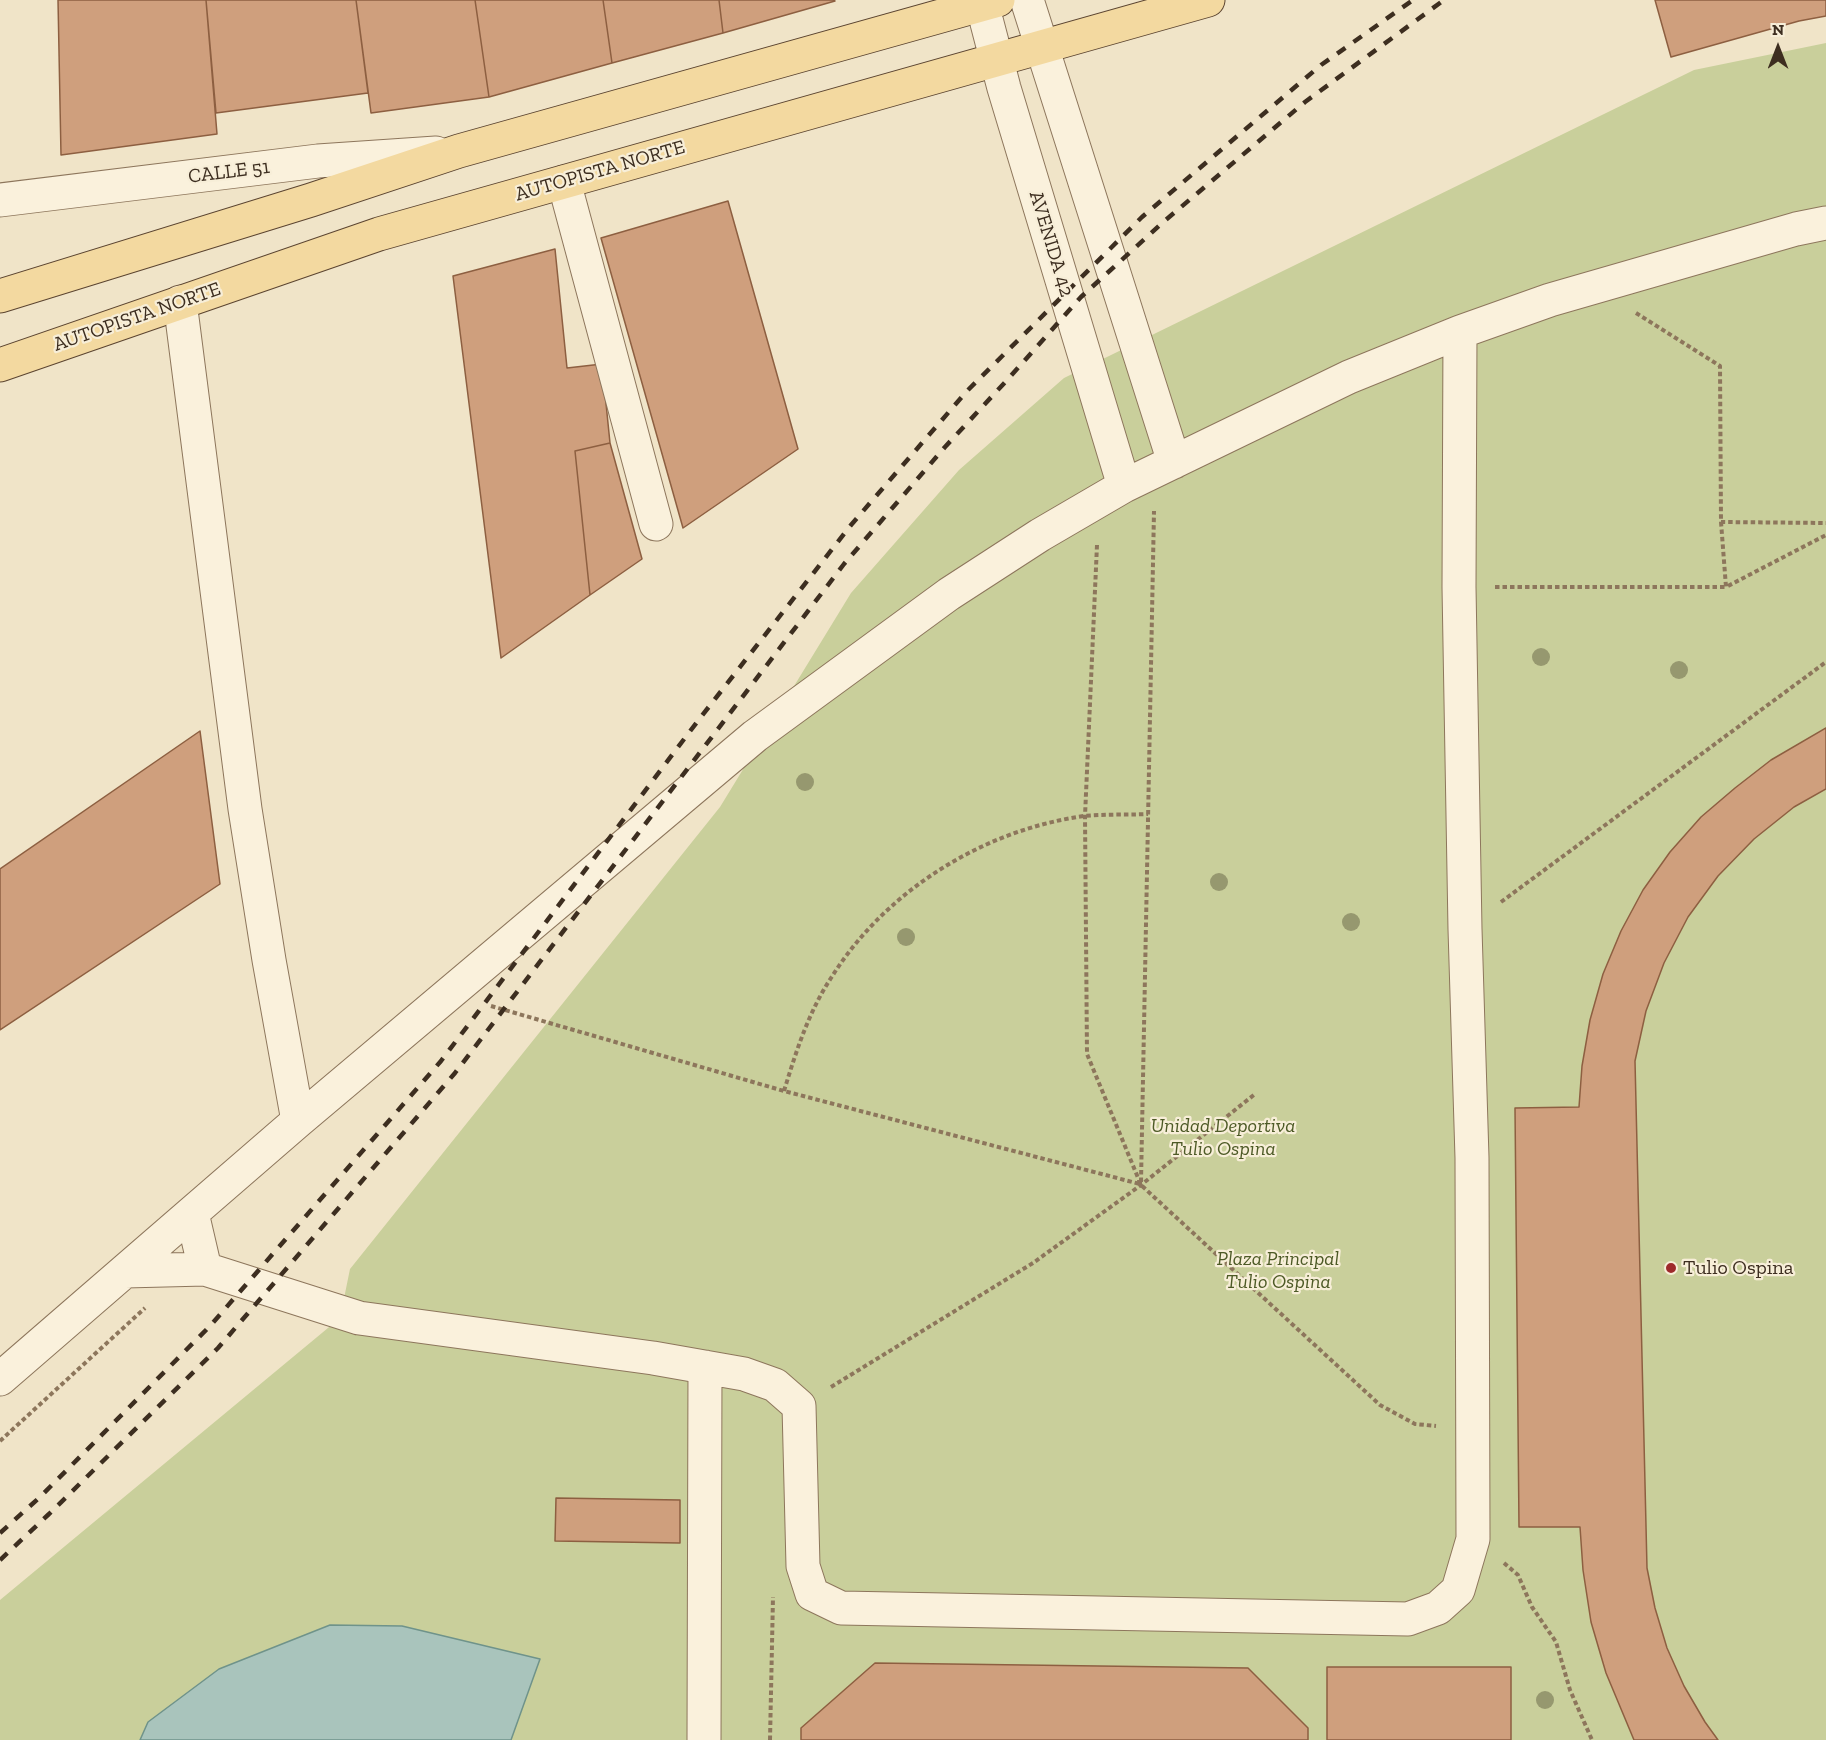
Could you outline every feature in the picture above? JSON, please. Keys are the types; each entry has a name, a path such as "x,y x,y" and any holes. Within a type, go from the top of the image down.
{"main road":[{"name":"AUTOPISTA NORTE","path":"0,365 379,234 1208,0"},
{"path":"0,296 311,200 459,151 987,2"}],"street":[{"path":"1027,0 1174,462"},
{"name":"AVENIDA 42","path":"987,2 996,59 1124,486"},
{"name":"CALLE 51","path":"0,200 318,161 459,151"},
{"path":"564,182 656,524"},
{"path":"0,1379 298,1121 755,736 949,594 1040,535 1124,486 1349,376 1460,332 1583,290 1826,223"},
{"path":"180,302 245,809 298,1121"},
{"path":"125,1271 205,1269 359,1318 653,1358 744,1374 775,1385 799,1406 803,1566 812,1594 841,1608 1408,1619 1438,1608 1458,1590 1473,1539 1472,1158 1459,587 1460,332"},
{"path":"192,1213 205,1269"},
{"path":"704,1740 705,1367"}],"path":[{"path":"1628,307 1720,366 1721,522 1726,587"},
{"path":"1141,1185 1154,508"},
{"path":"1721,522 1826,523"},
{"path":"1098,533 1085,816 1087,1053 1141,1185 1380,1405 1415,1424 1472,1428"},
{"path":"1459,587 1726,587 1826,535"},
{"path":"1465,929 1826,662"},
{"path":"783,1091 802,1032 831,977 869,928 915,886 967,853 1025,830 1085,816 1148,814"},
{"path":"489,1006 783,1091 1141,1185"},
{"path":"799,1406 1033,1263 1141,1185 1255,1094"},
{"path":"0,1441 155,1299 125,1271"},
{"path":"1473,1539 1518,1575 1533,1607 1556,1642 1570,1690 1592,1740"},
{"path":"770,1740 773,1595"}],"green space":[{"name":"Unidad Deportiva Tulio Ospina","path":"1826,43 1826,1740 0,1740 0,1600 340,1318 350,1269 720,807 851,593 959,470 1064,378 1694,70"}],"water":[{"path":"330,1625 402,1626 540,1659 511,1740 140,1740 148,1722 219,1669"}],"building":[{"path":"58,0 206,0 217,134 61,155"},
{"path":"206,0 356,0 368,93 216,113"},
{"path":"356,0 475,0 489,97 371,113"},
{"path":"475,0 603,0 612,63 489,97"},
{"path":"603,0 719,0 723,33 612,63"},
{"path":"719,0 834,0 835,1 723,33"},
{"path":"1655,0 1826,0 1826,16 1799,21 1671,57"},
{"path":"728,201 798,449 683,528 601,238"},
{"path":"555,249 567,368 602,364 610,443 575,451 590,595 501,658 453,276"},
{"path":"610,443 642,559 590,595 575,451"},
{"path":"1826,728 1826,789 1794,807 1754,839 1718,876 1688,917 1664,963 1646,1011 1635,1061 1647,1568 1655,1608 1667,1648 1684,1686 1718,1740 1634,1740 1606,1673 1591,1622 1583,1570 1580,1527 1519,1527 1515,1108 1579,1107 1582,1066 1590,1020 1603,974 1621,931 1643,890 1670,852 1701,817 1771,760"},
{"path":"200,731 220,884 0,1030 0,869"},
{"path":"556,1498 680,1500 680,1543 555,1541"},
{"path":"875,1663 1248,1668 1308,1728 1308,1740 801,1740 801,1728"},
{"path":"1327,1667 1511,1667 1511,1740 1327,1740"}],"railway":[{"path":"0,1533 40,1497 210,1326 441,1061 697,722 851,525 967,391 1142,217 1321,65 1413,0"},
{"path":"0,1560 218,1348 455,1073 844,564 945,447 1081,297 1161,224 1305,102 1444,0"}],"place":[{"name":"Tulio Ospina","path":"1671,1268"}],"park label":[{"name":"Plaza Principal Tulio Ospina","path":"1278,1270"}]}
